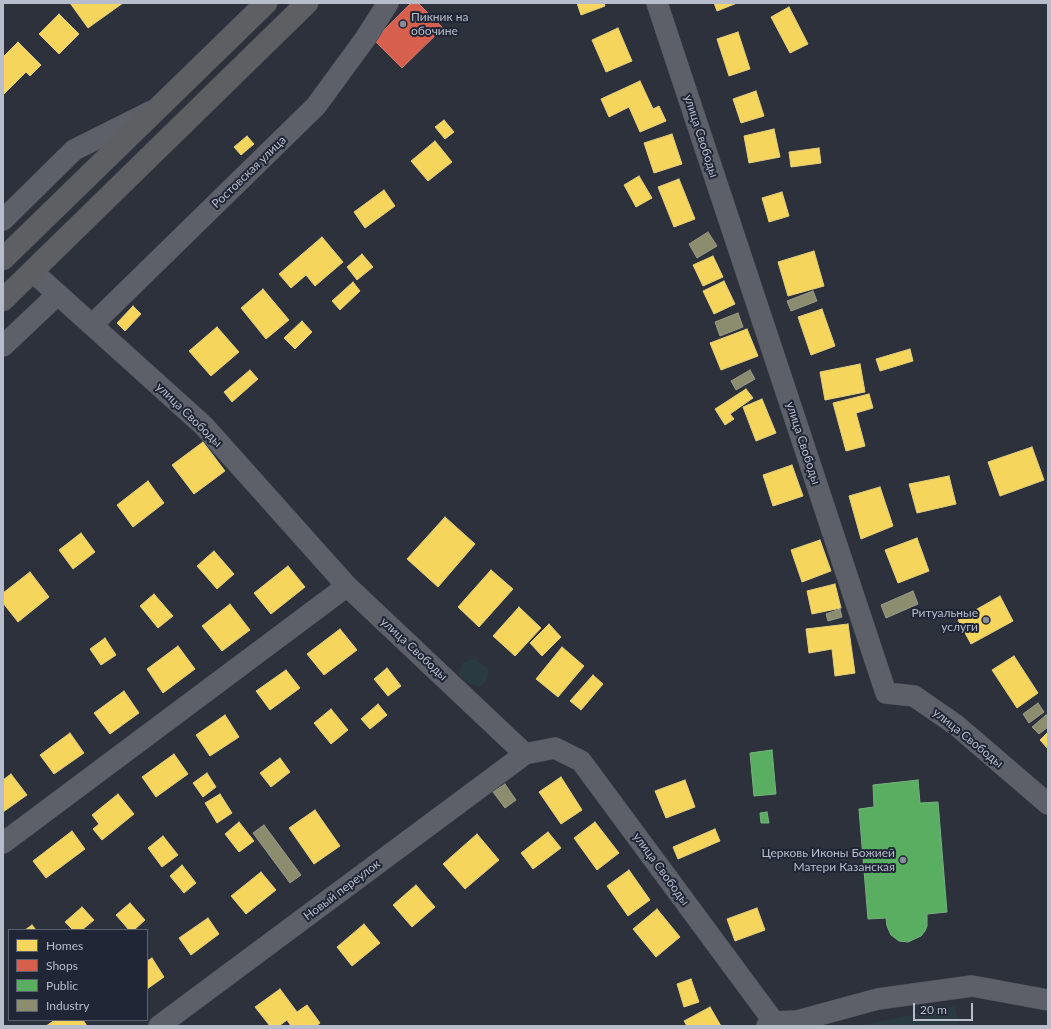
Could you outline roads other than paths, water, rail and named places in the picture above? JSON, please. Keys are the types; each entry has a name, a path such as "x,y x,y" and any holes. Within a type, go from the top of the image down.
{"highway":[{"path":"3,259 266,3"},
{"path":"3,300 307,3"}],"street":[{"name":"Ростовская улица","path":"92,325 316,106 365,39 388,3"},
{"name":"улица Свободы","path":"657,3 886,693 914,696 926,704 956,725 1048,804"},
{"path":"3,220 74,150 157,108"},
{"name":"улица Свободы","path":"32,271 204,426 347,586 525,754 555,748 581,760 770,1024 798,1024 878,999 972,986 1048,1000"},
{"path":"3,346 58,294"},
{"path":"3,844 347,586"},
{"name":"Новый переулок","path":"159,1026 525,754"}],"place":[{"name":"Пикник на обочине","path":"403,24"},
{"name":"Ритуальные услуги","path":"986,620"},
{"name":"Церковь Иконы Божией Матери Казанская","path":"903,860"}]}
